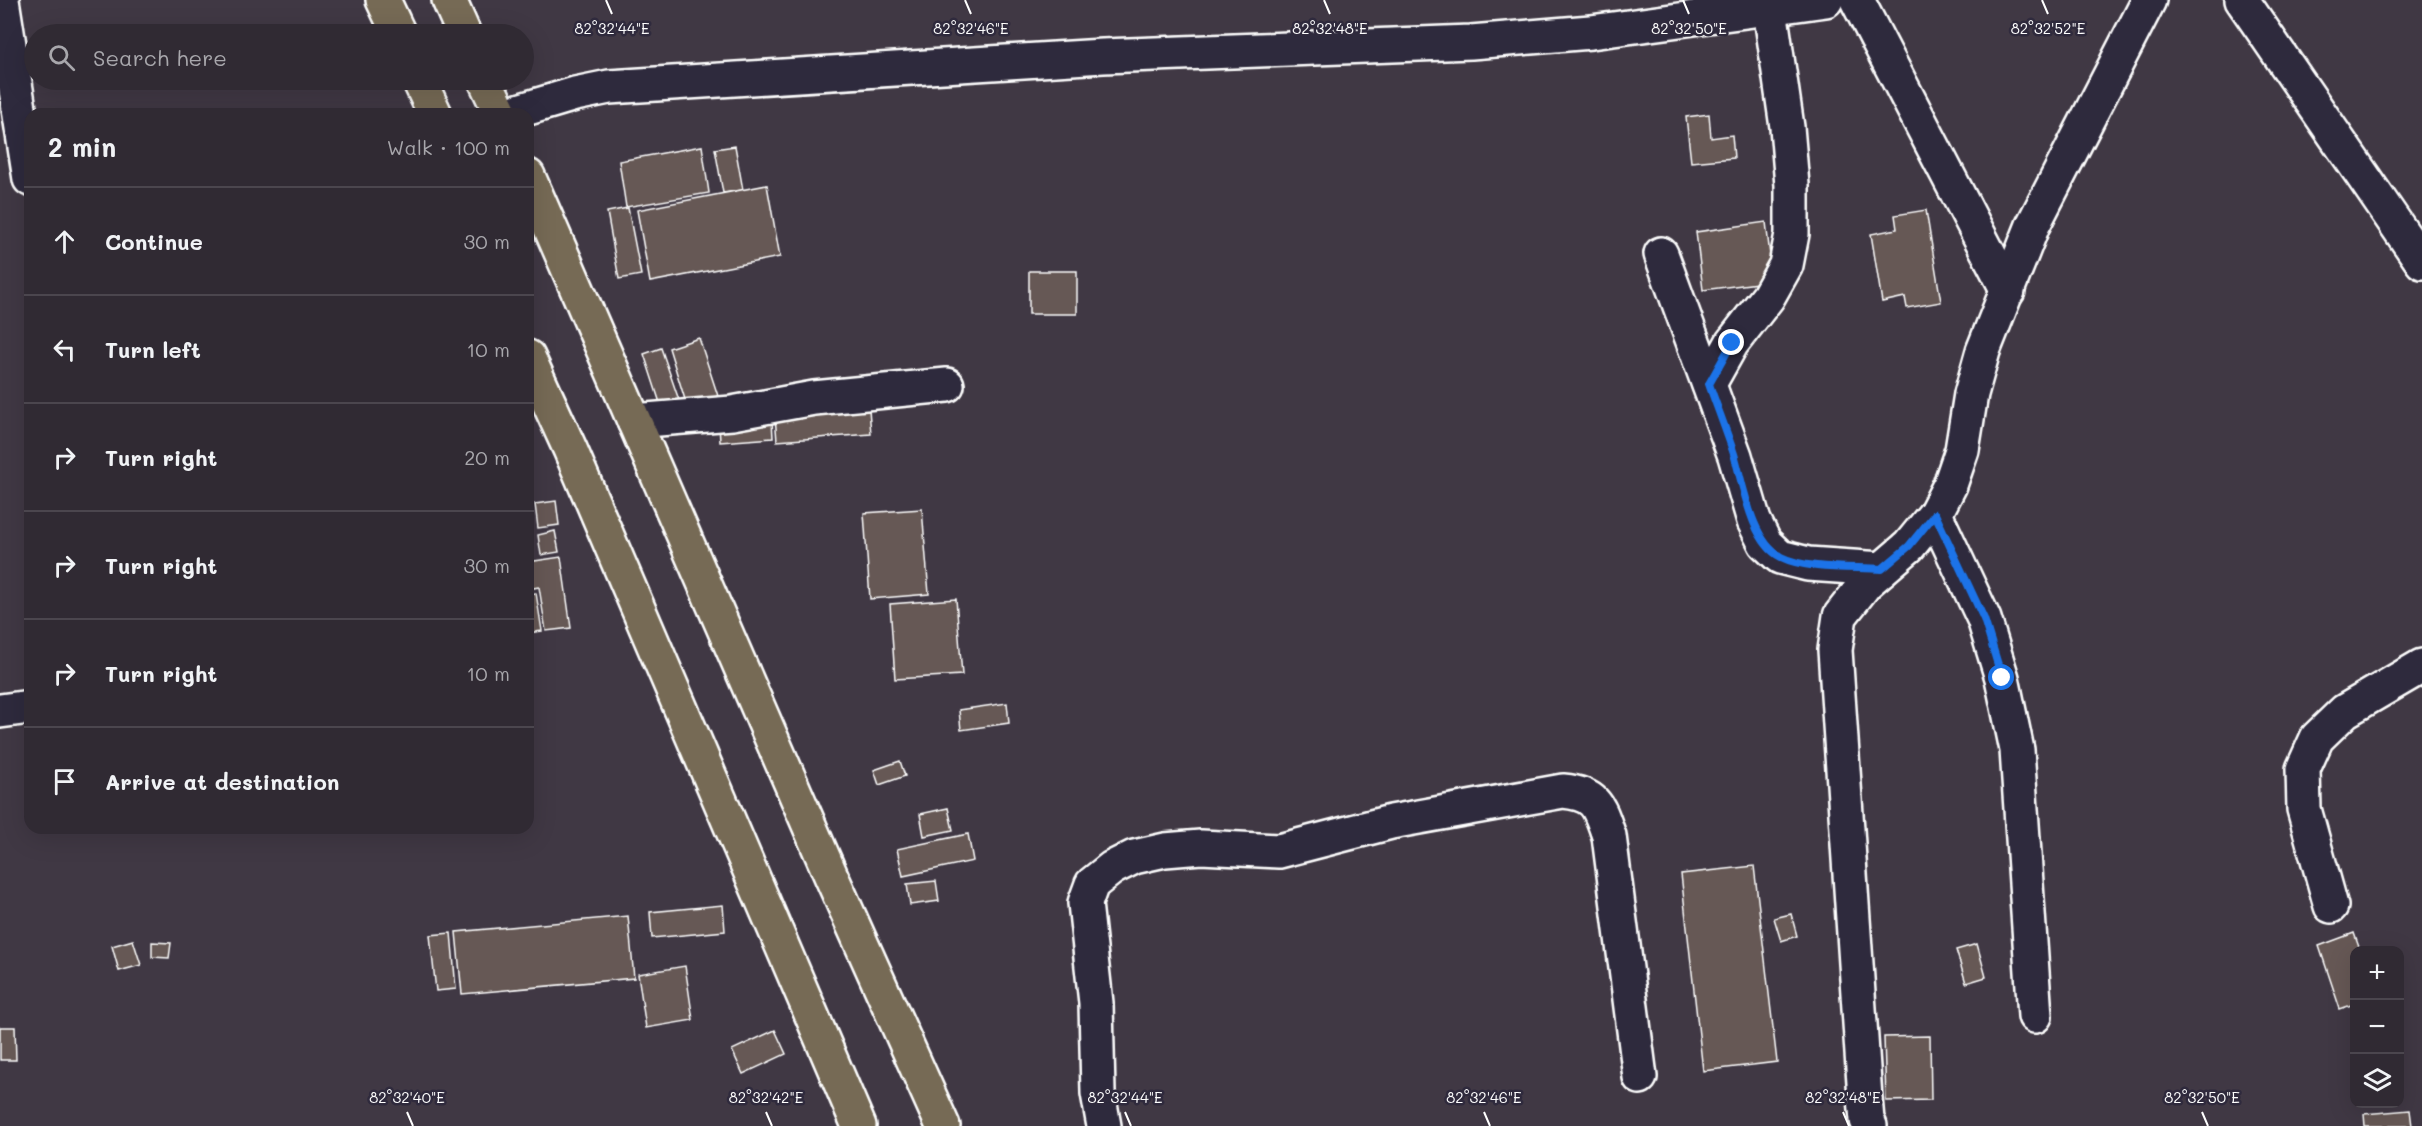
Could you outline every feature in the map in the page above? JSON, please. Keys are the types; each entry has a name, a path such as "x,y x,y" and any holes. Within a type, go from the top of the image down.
{"highway":[{"path":"383,0 394,24"},
{"path":"448,0 459,24"},
{"path":"424,90 432,108"},
{"path":"490,90 498,108"},
{"path":"534,190 827,867 943,1126"},
{"path":"534,370 570,448 859,1126"}],"street":[{"path":"2,0 24,141"},
{"path":"528,108 609,87 1103,56 1471,42 1591,32 1673,19 1770,9 1826,0"},
{"path":"1857,0 2008,291"},
{"path":"1870,1126 1865,1098 1835,650 1840,616 1866,583 1909,546 1935,514 1950,485 1962,450 1971,394 1983,351 2033,225 2149,0"},
{"path":"2242,0 2422,262"},
{"path":"1709,384 1732,343 1768,297 1786,265 1792,234 1792,185 1787,127 1770,9"},
{"path":"1661,254 1735,456 1754,521 1765,543 1780,556 1808,564 1882,569"},
{"path":"634,421 732,413 814,398 947,385"},
{"path":"1935,514 1984,619 2002,678 2017,750 2035,1016"},
{"path":"2331,906 2304,809 2303,769 2317,738 2345,711 2422,666"},
{"path":"0,711 24,708"},
{"path":"1104,1126 1098,1093 1096,1003 1085,903 1092,884 1112,868 1134,857 1165,850 1201,847 1279,851 1391,822 1563,790 1577,792 1591,798 1602,814 1609,836 1640,1077"}],"building":[{"path":"1709,114 1711,138 1732,135 1734,158 1691,162 1686,117"},
{"path":"702,146 709,193 626,207 619,161"},
{"path":"735,146 743,190 723,193 715,149"},
{"path":"767,185 780,257 650,282 637,210"},
{"path":"628,208 641,275 619,279 607,212"},
{"path":"1926,210 1941,302 1907,308 1905,297 1882,302 1871,234 1897,229 1895,215"},
{"path":"1766,222 1773,281 1703,290 1696,232"},
{"path":"1029,271 1077,271 1077,314 1029,314"},
{"path":"699,338 718,396 687,406 669,348"},
{"path":"661,348 680,403 662,409 644,354"},
{"path":"869,409 871,434 777,441 775,416"},
{"path":"772,420 773,438 720,442 719,424"},
{"path":"556,501 559,525 538,528 535,504"},
{"path":"922,509 929,594 870,599 864,513"},
{"path":"555,531 559,552 541,555 538,535"},
{"path":"561,557 571,628 546,631 539,587 534,588 534,561"},
{"path":"534,593 536,593 542,631 534,632"},
{"path":"956,599 962,675 895,679 890,604"},
{"path":"1007,703 1009,723 961,730 959,710"},
{"path":"900,761 905,776 879,785 874,770"},
{"path":"948,808 953,830 924,836 920,814"},
{"path":"968,834 973,861 903,876 897,849"},
{"path":"1754,866 1777,1062 1703,1071 1681,874"},
{"path":"936,881 939,901 910,905 907,884"},
{"path":"723,905 725,931 652,938 650,912"},
{"path":"1791,914 1797,936 1781,941 1774,918"},
{"path":"628,916 634,978 462,994 456,932"},
{"path":"451,933 456,989 436,991 430,935"},
{"path":"2354,933 2359,946 2350,946 2350,1005 2340,1009 2319,946"},
{"path":"133,940 141,965 119,971 112,946"},
{"path":"152,942 171,943 169,958 152,957"},
{"path":"1977,944 1986,977 1966,983 1956,950"},
{"path":"685,966 693,1020 646,1028 638,974"},
{"path":"0,1027 15,1027 16,1060 0,1060"},
{"path":"775,1030 786,1054 743,1074 732,1050"},
{"path":"1930,1036 1931,1100 1886,1101 1884,1037"},
{"path":"2410,1110 2412,1126 2365,1126 2364,1114"}],"route":[{"path":"1732,343 1709,384 1735,456 1754,521 1765,543 1780,556 1808,564 1882,569 1909,546 1935,514 1984,619 2002,678"}]}
